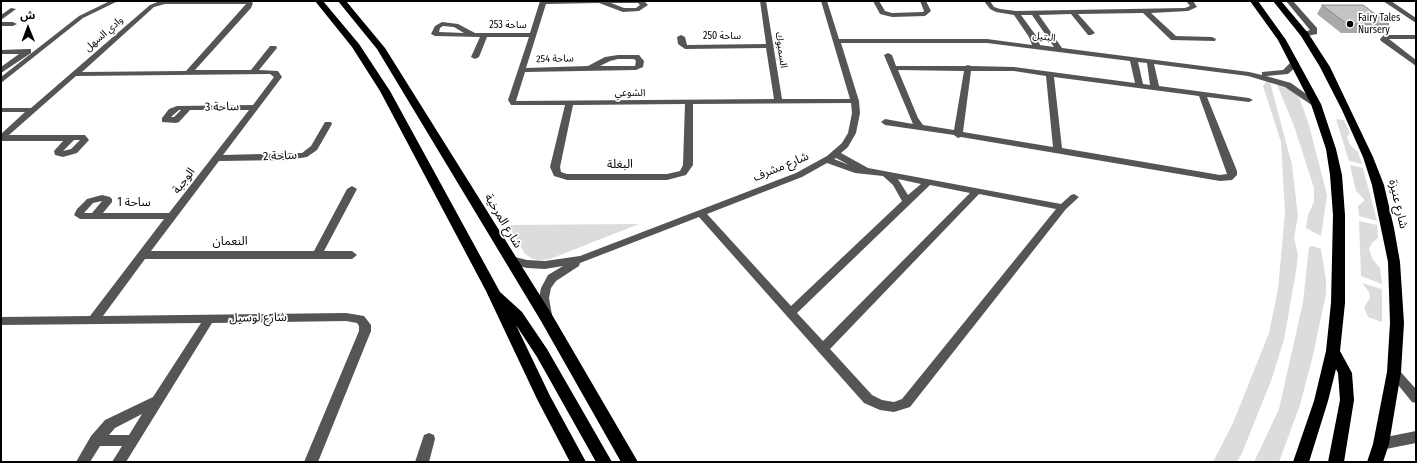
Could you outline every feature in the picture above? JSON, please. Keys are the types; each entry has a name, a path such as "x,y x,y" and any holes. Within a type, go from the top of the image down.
{"highway":[{"path":"319,1 356,46 385,91 493,291 544,400 578,462"},
{"name":"شارع المرخية","path":"342,1 392,66 546,317 630,462"},
{"path":"1254,1 1282,40 1316,104 1330,149 1336,175 1338,216 1338,303 1333,351 1321,401 1301,462"},
{"name":"شارع عنيزة","path":"1277,1 1305,34 1325,67 1350,116 1368,157 1378,185 1394,262 1397,323 1394,372 1381,444 1375,462"},
{"path":"493,291 517,316 542,353 604,462"},
{"path":"1333,351 1345,373 1347,400 1336,462"}],"street":[{"path":"1,71 74,16 107,1"},
{"path":"1,81 81,17 115,1"},
{"path":"544,1 600,1 630,1 639,1 645,5 642,8 630,10 616,9 600,1"},
{"name":"الشوعي","path":"544,1 512,100 514,103 569,104 854,101"},
{"path":"630,1 630,10"},
{"name":"السمبوك","path":"763,1 778,102"},
{"name":"شارع مشرف","path":"546,317 544,298 546,288 552,278 582,259 799,175 827,160 845,145 852,133 855,119 854,101 824,1"},
{"path":"876,1 882,13 892,15 925,14 928,11 923,1"},
{"path":"988,1 992,8 998,11 1016,12 1145,11 1191,9 1194,7 1189,1"},
{"path":"1289,1 1314,30 1314,32 1305,34"},
{"path":"1386,1 1414,19"},
{"name":"وادي السهل","path":"1,138 155,4 173,2 250,3 249,8 188,73"},
{"path":"1,18 13,9"},
{"path":"1145,11 1174,38 1212,39"},
{"path":"1016,12 1033,37 1037,46"},
{"path":"1034,12 1059,49"},
{"path":"1073,12 1091,33"},
{"path":"1,24 13,24"},
{"name":"ساحة 253","path":"474,35 532,35"},
{"name":"ساحة 253","path":"475,57 484,35"},
{"path":"1033,37 1041,35 1051,38"},
{"name":"ساحة 250","path":"681,37 682,44 685,46 770,46"},
{"path":"1416,37 1387,37 1384,39 1416,64"},
{"name":"البتيل","path":"836,41 973,41 1037,46 1249,74 1284,83 1316,104"},
{"path":"254,72 273,48"},
{"path":"1,52 38,51"},
{"path":"888,55 914,118 920,127"},
{"name":"ساحة 254","path":"522,70 589,69 636,68 639,67 640,61 636,57 618,57 608,59 589,69"},
{"path":"1133,59 1139,85"},
{"path":"1150,61 1156,88"},
{"name":"البتيل","path":"1249,74 1279,73 1288,70 1295,63"},
{"path":"894,68 1014,69 1249,100"},
{"path":"958,135 968,68"},
{"name":"الوجبة","path":"75,74 254,72 275,73 278,77 93,320"},
{"path":"1050,74 1058,151"},
{"path":"885,122 1220,178 1229,178 1232,171 1202,94"},
{"name":"البغلة","path":"569,104 555,171 562,176 575,177 667,177 683,173 688,166 689,103"},
{"name":"ساحة 3","path":"188,108 256,107"},
{"path":"1,110 33,110"},
{"name":"ساحة 2","path":"217,158 287,157 304,155 314,148 328,124"},
{"path":"1,138 71,138"},
{"path":"835,154 869,171"},
{"path":"827,160 851,170 869,171 1063,207"},
{"path":"888,175 897,183 907,202"},
{"path":"791,312 928,182"},
{"path":"317,255 352,189"},
{"path":"823,349 977,191"},
{"path":"701,213 868,399 880,405 894,407 906,403 1063,207 1074,197"},
{"name":"ساحة 1","path":"95,216 172,216"},
{"name":"النعمان","path":"143,255 352,255"},
{"name":"شارع مشرف","path":"511,260 527,264 545,265 582,259"},
{"name":"شارع لوسيل","path":"1,321 354,317 363,321 365,331 311,462"},
{"path":"119,462 209,319"},
{"path":"1394,372 1416,398"},
{"path":"83,462 96,440 110,424 157,401"},
{"path":"1381,444 1416,437"},
{"path":"422,462 429,439"},
{"path":"96,440 132,441"}],"shaded area":[{"path":"1264,79 1270,82 1292,165 1298,216 1294,238 1298,255 1296,271 1284,340 1271,381 1242,453 1237,462 1213,462 1233,423 1269,333 1278,289 1285,213 1281,142 1263,86 1266,82"},
{"path":"1276,82 1298,94 1309,125 1327,195 1321,236 1306,228 1308,215 1314,202 1314,188 1294,126"},
{"path":"1336,119 1344,120 1350,133 1347,137 1350,145 1358,152 1362,164 1349,161"},
{"path":"1350,165 1363,168 1377,221 1359,216 1358,206 1364,201 1364,199 1356,191"},
{"path":"1359,221 1377,225 1378,238 1372,243 1369,249 1373,260 1380,268 1382,284 1361,276"},
{"path":"639,224 550,259 539,260 533,259 525,254 508,225"},
{"path":"1313,246 1321,249 1326,280 1326,294 1313,355 1300,405 1279,462 1254,462 1279,409 1303,302 1309,247"},
{"path":"1362,283 1382,289 1382,322 1368,317 1364,307 1370,298 1369,292"}],"building":[{"path":"1322,5 1363,5 1389,24 1347,24"}],"place":[{"name":"Fairy Tales Nursery","path":"1350,24"}]}
